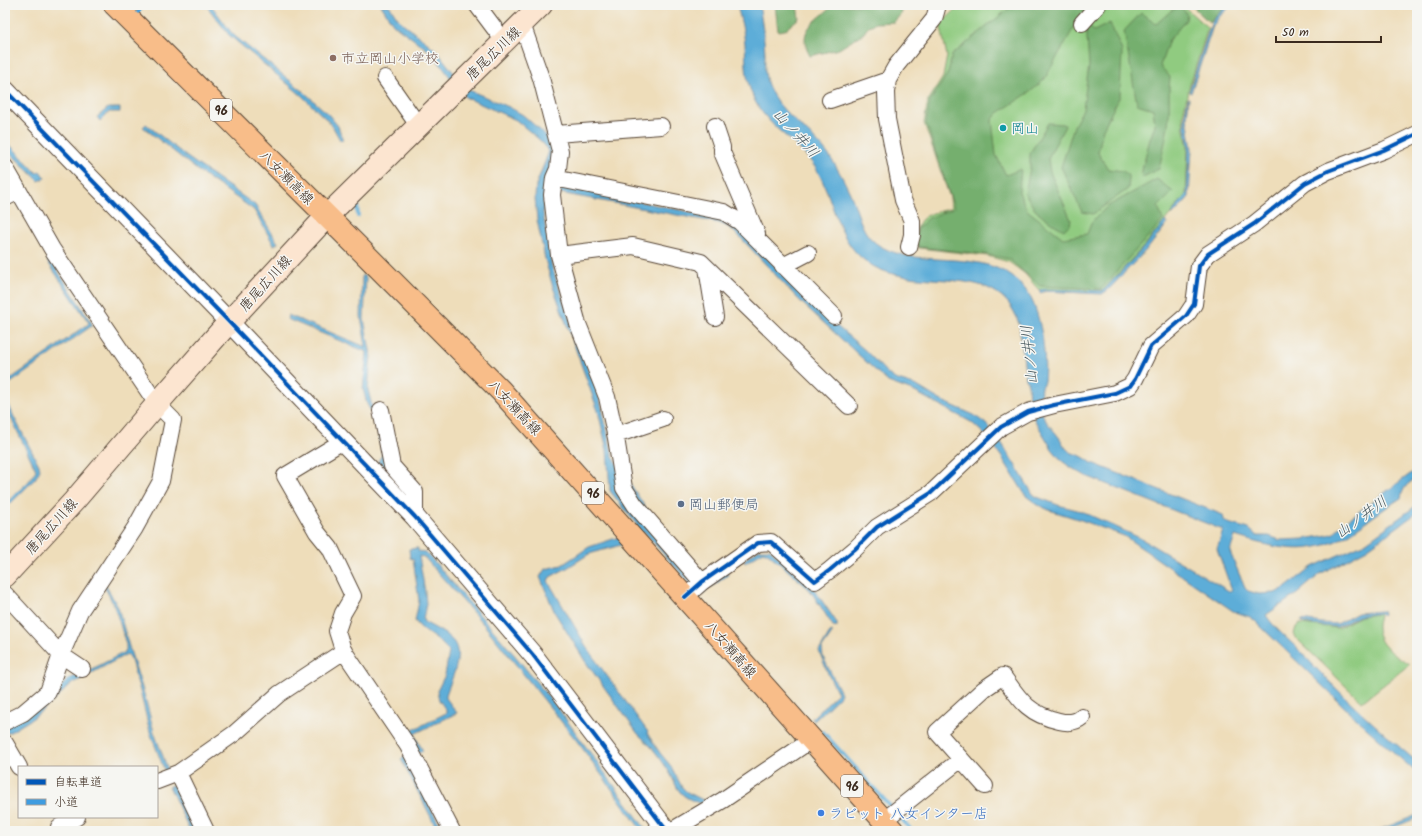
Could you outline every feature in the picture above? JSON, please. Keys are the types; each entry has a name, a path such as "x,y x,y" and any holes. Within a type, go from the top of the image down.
{"main road":[{"name":"八女瀬高線","path":"115,5 501,391 628,511 695,588 811,740 888,826"},
{"name":"唐尾広川線","path":"5,576 74,501 229,322 327,216 541,5"}],"street":[{"path":"477,5 504,41"},
{"path":"909,247 912,235 912,221 903,200 887,119 886,92 888,80 896,66 934,19 938,5"},
{"path":"1082,23 1098,5"},
{"path":"522,24 541,78 560,151 558,169 554,178 552,195 559,255 578,324 607,397 616,435 628,511"},
{"path":"385,78 413,118 420,124"},
{"path":"830,100 888,80"},
{"path":"5,90 415,517 533,655 667,831 723,800 811,740"},
{"path":"556,134 661,126"},
{"path":"715,126 722,147 722,152 760,243"},
{"path":"695,588 758,543 771,542 815,581 855,549 877,527 931,493 1001,427 1028,412 1054,405 1115,393 1130,386 1151,346 1186,316 1194,304 1198,266 1208,254 1254,224 1305,183 1328,171 1384,150 1417,134"},
{"path":"5,166 12,194 52,249 157,404 173,420 161,481 135,528 80,612 61,655 48,692 23,714 5,722"},
{"path":"554,178 724,212 740,222 834,316"},
{"path":"559,255 633,246 701,262 849,406"},
{"path":"783,266 808,253"},
{"path":"708,268 714,317"},
{"path":"381,410 392,466 415,492 415,517"},
{"path":"616,435 664,419"},
{"path":"342,441 285,476 317,532 330,548 352,596 343,613 338,631 344,651 408,746 452,831"},
{"path":"5,594 61,655 82,669"},
{"path":"158,781 178,773 235,733 278,694 344,651"},
{"path":"985,786 960,760 937,732 984,689 1003,676 1022,703 1034,713 1065,722 1077,721 1082,717"},
{"path":"5,743 18,766"},
{"path":"888,826 960,760"},
{"path":"178,773 206,831"},
{"path":"57,825 74,818"}],"green space":[{"path":"775,5 797,5 799,18 785,30 778,31"},
{"path":"833,5 900,5 902,13 894,22 876,23 869,26 863,34 839,49 810,56 806,46 806,32 815,21"},
{"path":"961,5 1182,5 1208,28 1188,91 1183,115 1184,130 1188,146 1186,195 1145,245 1102,291 1039,290 1025,274 1009,262 987,256 919,248 914,242 918,226 925,217 929,214 951,208 950,198 924,123 928,101 943,77 947,56 940,24"},
{"path":"1013,5 1092,5 1076,24 1044,80 1030,92 998,113 992,120 996,155 1006,175 1021,169 1019,192 1027,210 1063,238 1087,234 1092,221 1108,206 1157,179 1173,192 1158,207 1163,220 1101,289 1040,286 1009,259 984,254 919,247 916,242 918,228 929,218 954,208 926,123 930,101 948,73 952,55"},
{"path":"1191,5 1228,5 1217,14 1210,23"},
{"path":"1180,6 1187,14 1186,20 1169,40 1160,66 1170,77 1168,121 1159,169 1141,178 1143,165 1155,125 1153,109 1137,104 1124,31 1141,13 1156,24 1172,10"},
{"path":"1110,23 1122,51 1120,96 1103,129 1098,153 1108,169 1123,171 1127,174 1129,179 1128,189 1093,214 1082,212 1061,167 1074,126 1083,109 1089,65 1086,24 1094,31"},
{"path":"1048,123 1064,124 1065,126 1048,158 1050,172 1071,220 1070,224 1064,230 1035,210 1025,193 1030,168 1030,153"},
{"path":"1379,614 1377,626 1380,639 1383,644 1410,664 1362,702 1297,639 1294,634 1296,627 1300,624 1338,628 1361,616"}],"water":[{"path":"206,5 211,5 237,38 303,91 328,114 338,126 343,140 340,140 333,127 301,95 229,35"},
{"name":"山ノ井川","path":"381,5 389,5 399,20 436,50 469,90 509,107 523,115 550,139 553,155 546,182 718,218 739,229 819,311 866,351 888,374 895,379 917,386 940,400 974,415 986,424 1001,442 1033,494 1037,497 1058,505 1081,511 1140,538 1229,591 1232,591 1217,549 1223,530 1086,476 1062,461 1052,449 1034,419 1029,401 1019,324 1008,303 993,290 973,283 905,276 883,271 864,260 854,251 841,228 827,191 815,167 808,157 772,124 757,105 748,82 742,24 737,5 759,5 764,41 765,75 770,90 776,100 830,157 848,188 864,230 875,243 896,253 913,257 981,263 997,268 1012,277 1031,297 1039,320 1044,346 1045,371 1044,382 1041,387 1042,412 1047,422 1069,451 1092,463 1223,515 1224,520 1228,523 1249,529 1257,536 1269,536 1280,540 1304,539 1334,533 1342,524 1417,469 1417,478 1406,486 1401,498 1348,535 1335,541 1319,547 1295,549 1271,546 1235,536 1230,552 1245,588 1248,591 1259,594 1275,593 1285,588 1312,567 1365,543 1417,505 1417,513 1367,549 1320,574 1297,594 1266,615 1277,629 1342,694 1371,722 1417,762 1417,773 1365,727 1250,617 1233,611 1124,536 1049,510 1038,505 1026,496 1001,456 982,432 971,422 915,392 888,382 800,301 739,236 728,227 719,223 544,190 543,213 552,267 576,337 600,399 613,457 694,583 727,572 728,575 702,594 690,584 644,532 621,545 589,554 550,577 548,581 589,651 648,732 647,733 670,765 682,787 687,792 705,801 701,804 684,796 676,786 660,758 638,734 585,661 555,613 540,577 545,569 562,565 589,547 616,538 637,525 610,491 607,450 598,411 552,284 545,259 537,220 535,198 536,185 548,154 547,148 516,120 465,97 432,53 393,24"},
{"path":"1229,5 1232,5 1219,17 1213,26 1191,93 1189,92 1211,24 1216,16"},
{"path":"1188,98 1187,118 1192,149 1189,197 1173,215 1171,214 1187,194 1189,146 1185,128 1185,114"},
{"path":"108,108 120,108 120,112 109,112 100,121 97,117"},
{"path":"146,124 187,157 255,205 278,243 274,245 254,210 197,170 143,127"},
{"path":"5,140 37,173 40,171 45,178 39,181 5,148"},
{"path":"1165,221 1167,224 1149,247 1108,290 1102,294 1046,291 1040,293 1039,290 1046,289 1103,291 1146,245"},
{"path":"50,259 93,325 5,387 5,383 89,323 47,261"},
{"path":"362,275 366,277 364,319 371,355 368,390 372,406 380,420 406,486 400,489 378,465 378,461 382,455 376,421 367,404 363,389 367,352 287,319 288,315 366,347 361,316"},
{"path":"5,396 14,417 39,465 40,470 35,479 5,509 5,504 29,481 36,470 10,416 5,404"},
{"path":"418,548 418,551 426,552 517,658 560,711 647,831 642,831 580,745 485,626 424,557 419,556 426,604 423,619 424,622 451,639 457,651 456,666 446,698 457,713 414,734 423,751 418,753 409,732 446,713 446,710 439,700 437,691 445,675 449,652 446,647 423,630 415,621 419,601 413,559 410,558 409,549"},
{"path":"759,549 770,549 814,589 837,623 837,627 833,626 810,590 769,554 763,551 745,563 744,560"},
{"path":"105,584 118,607 154,732 168,770 165,772 150,732 130,657 127,654 70,685 33,718 5,734 5,728 55,692 69,679 100,665 126,650 126,645 117,614 103,585"},
{"path":"1383,611 1384,615 1382,616 1380,613 1359,616 1337,627 1311,625 1301,622 1302,620 1337,624 1358,613"},
{"path":"831,631 833,632 822,648 823,657 841,693 840,696 814,721 812,718 838,693 819,651"},
{"path":"405,756 406,761 443,831 438,831 401,759"},
{"path":"173,785 196,831 191,831 188,827 169,786"},
{"path":"1417,815 1417,818 1384,831 1376,831"}],"waterway":[{"path":"357,204 358,216"},
{"path":"823,732 890,806"},
{"path":"898,815 912,831"}],"marked path":[{"path":"137,13 146,5"}],"cycle path":[{"path":"5,90 415,517 533,655 667,831"},
{"path":"685,597 702,582 758,543 771,542 815,581 855,549 877,527 931,493 1001,427 1028,412 1054,405 1115,393 1130,386 1151,346 1186,316 1194,304 1199,266 1208,254 1254,224 1305,183 1328,171 1384,150 1417,134"}],"place":[{"name":"市立岡山小学校","path":"333,58"},
{"name":"岡山","path":"1003,128"},
{"name":"岡山郵便局","path":"681,504"},
{"name":"ラビット 八女インター店","path":"821,813"}]}
